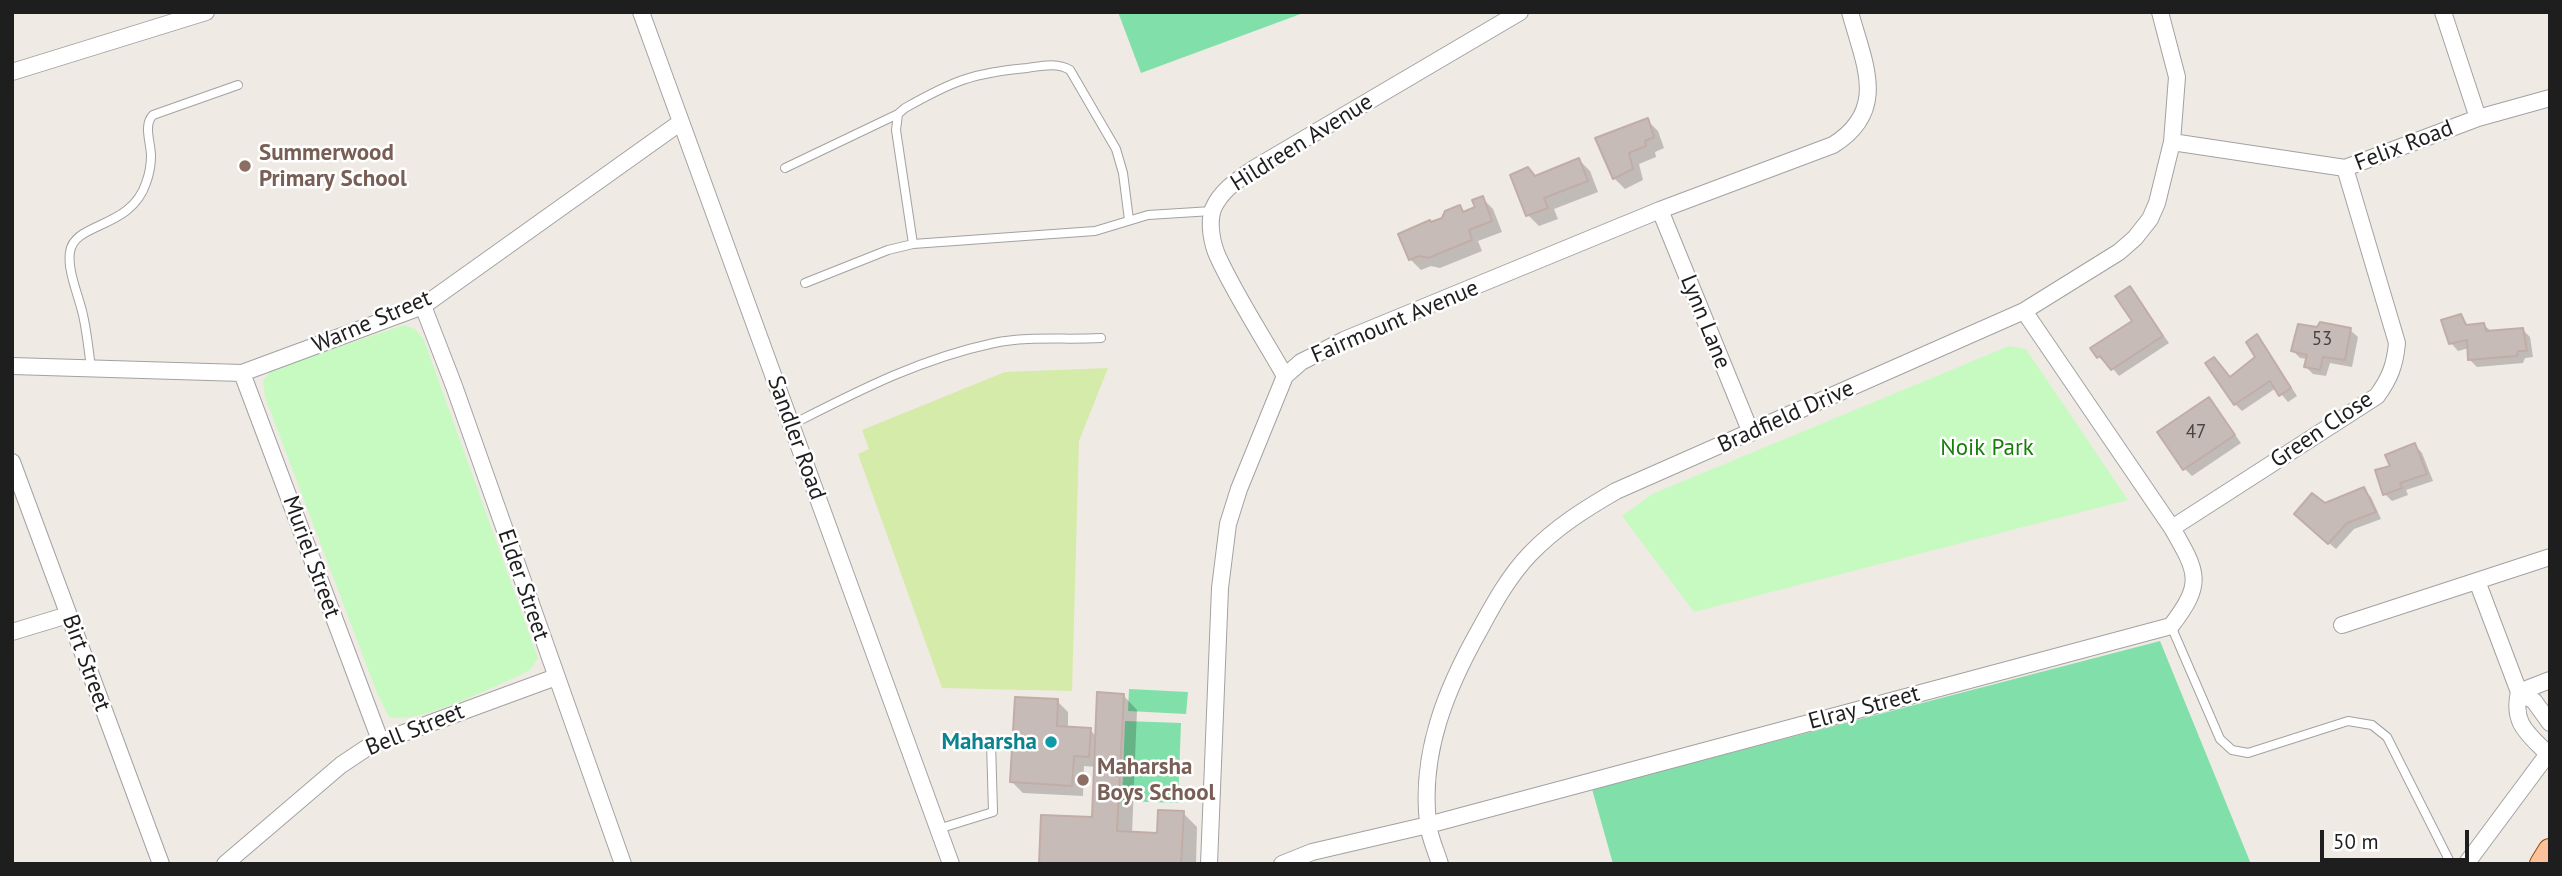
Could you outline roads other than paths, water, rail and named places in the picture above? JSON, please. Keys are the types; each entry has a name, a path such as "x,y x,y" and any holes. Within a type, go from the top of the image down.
{"main road":[{"path":"2542,864 2550,851"}],"street":[{"path":"12,72 206,12"},
{"name":"Sandler Road","path":"641,12 951,864"},
{"name":"Hildreen Avenue","path":"1285,376 1217,256 1211,233 1212,211 1229,186 1255,168 1520,12"},
{"name":"Fairmount Avenue","path":"1209,864 1220,588 1225,538 1239,489 1285,376 1301,362 1345,340 1660,211 1833,145 1849,135 1861,121 1868,103 1869,85 1850,12"},
{"name":"Bradfield Drive","path":"1440,864 1428,825 1428,761 1438,720 1464,657 1512,575 1530,554 1567,520 1616,491 2024,312 2119,252 2143,230 2157,203 2172,142 2177,77 2160,12"},
{"path":"2443,12 2478,118"},
{"name":"Felix Road","path":"2172,142 2345,168 2478,118 2550,98"},
{"name":"Warne Street","path":"12,366 242,373 423,306 681,122"},
{"name":"Green Close","path":"2172,528 2378,396 2390,378 2396,363 2397,343 2345,168"},
{"name":"Lynn Lane","path":"1660,211 1751,433"},
{"name":"Elder Street","path":"423,306 454,386 623,864"},
{"path":"2024,312 2172,528 2193,563 2194,582 2189,603 2171,626"},
{"name":"Muriel Street","path":"242,373 380,740"},
{"name":"Birt Street","path":"12,462 161,864"},
{"path":"2342,625 2550,557"},
{"path":"2466,864 2549,752 2523,728 2515,708 2519,692 2477,581"},
{"path":"12,632 68,615"},
{"name":"Elray Street","path":"1282,864 1312,852 1428,825 2171,626"},
{"name":"Bell Street","path":"225,864 341,765 380,740 556,677"},
{"path":"2519,692 2550,680"},
{"path":"2519,692 2534,701 2550,723"}],"lane":[{"path":"785,168 898,114 941,88 971,75 1050,65 1066,67 1116,149 1123,173 1129,220"},
{"path":"92,369 69,260 71,246 82,233 129,211 139,198 146,183 151,159 147,128 148,120 153,115 238,85"},
{"path":"898,114 897,130 913,244"},
{"path":"805,282 888,250 913,244 1095,230 1162,213 1212,211"},
{"path":"791,425 922,363 1008,341 1101,338"},
{"path":"2171,626 2220,739 2232,750 2248,753 2348,721 2372,725 2387,737 2451,864"},
{"path":"938,829 993,812 991,742"}],"place":[{"name":"Summerwood Primary School","path":"245,166"},
{"name":"Maharsha","path":"1051,742"},
{"name":"Maharsha Boys School","path":"1083,780"}],"park label":[{"name":"Noik Park","path":"1987,448"}]}
